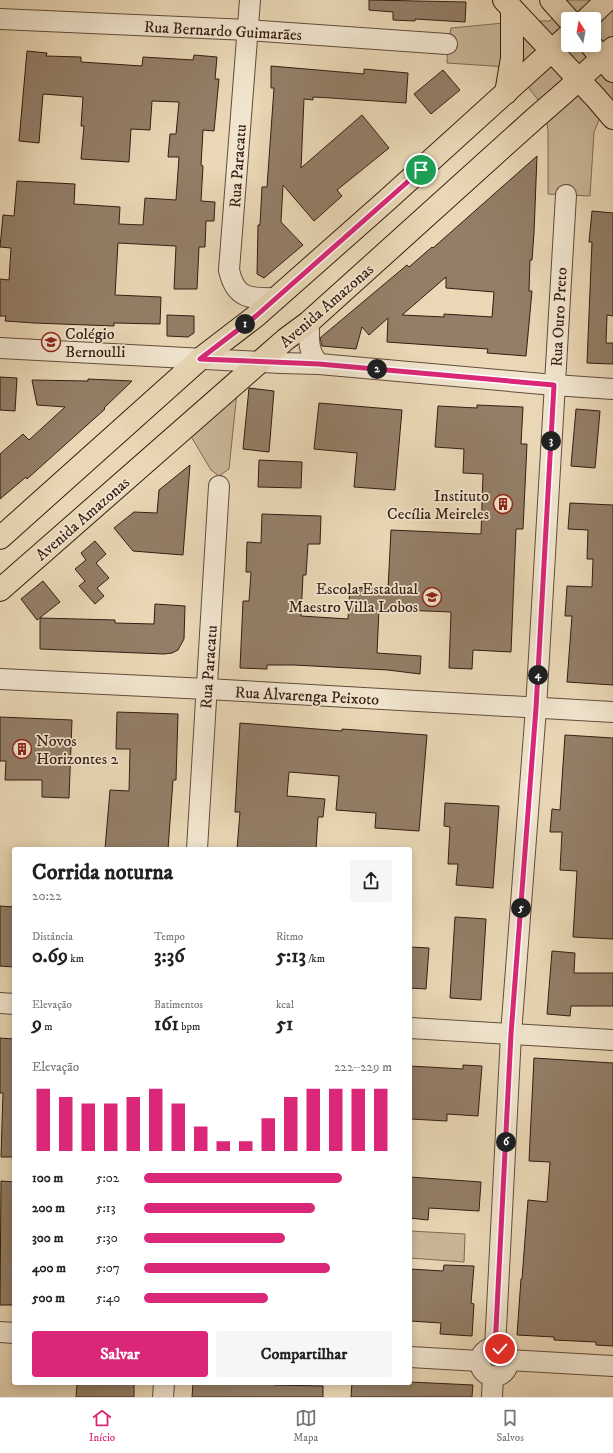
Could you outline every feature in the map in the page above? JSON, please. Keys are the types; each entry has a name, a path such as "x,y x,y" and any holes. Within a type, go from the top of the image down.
{"main road":[{"path":"551,0 562,12"},
{"path":"594,12 607,0"},
{"path":"508,4 613,118"},
{"path":"506,93 512,58 508,4"},
{"path":"0,538 200,359 247,323 386,201 561,43"},
{"name":"Avenida Amazonas","path":"0,590 286,339 309,322 605,56"}],"street":[{"name":"Rua Paracatu","path":"250,0 229,270 232,282 237,290 245,296 258,299 275,298"},
{"name":"Rua Bernardo Guimarães","path":"0,19 248,30 447,44"},
{"name":"Rua Ouro Preto","path":"502,1354 511,1034 536,708 566,195"},
{"path":"309,322 310,350 313,358 319,364"},
{"path":"0,348 319,364 613,389"},
{"name":"Rua Paracatu","path":"197,847 219,486"},
{"name":"Rua Alvarenga Peixoto","path":"0,679 613,712"},
{"path":"0,1003 12,1004"},
{"path":"412,1028 613,1040"},
{"path":"0,1332 12,1333"},
{"path":"502,1354 507,1368 504,1372 497,1376 485,1373 482,1369 480,1361 481,1357 487,1350 502,1354 613,1366"},
{"path":"412,1357 480,1361"},
{"path":"492,1397 493,1376"},
{"path":"163,1397 164,1385"}],"shaded area":[{"path":"564,0 605,0 613,5 613,101 604,108 594,132 590,196 548,194 548,131 545,109 522,79 508,67 447,63 451,28 525,21 550,21"},
{"path":"237,392 229,469 219,476 211,470 189,433"},
{"path":"412,1231 465,1234 464,1262 412,1258"}],"building":[{"path":"369,0 466,2 465,22 415,19 415,21 393,20 393,12 369,10"},
{"path":"27,51 47,53 46,56 81,57 81,62 142,66 143,57 193,60 194,55 217,57 215,79 219,79 214,131 203,130 201,165 203,166 201,201 215,202 214,221 206,221 205,247 199,247 197,289 174,289 176,246 118,243 115,295 161,297 160,324 114,323 114,326 34,323 5,321 6,316 0,316 0,279 9,280 11,248 0,247 3,215 14,216 17,181 75,184 74,204 120,207 119,224 143,225 145,198 176,200 179,157 168,157 170,134 176,134 179,102 152,101 150,130 131,129 129,162 81,159 84,126 81,126 83,97 43,94 39,143 19,141"},
{"path":"271,66 364,74 364,69 408,73 406,103 313,97 313,100 304,99 301,168 362,115 389,148 337,190 342,196 314,221 283,185 281,222 303,245 264,278 257,274 258,225 260,225 262,187 267,187 274,88 271,88"},
{"path":"443,70 460,90 431,114 414,94"},
{"path":"537,156 534,233 532,260 530,260 529,291 532,291 526,356 487,353 488,349 387,342 388,318 369,335 362,327 356,349 322,346 320,338 407,265 409,267 432,247 433,248","holes":["446,277 446,288 494,292 492,317 444,314 444,317 402,315"]},
{"path":"592,211 613,213 613,316 607,315 606,343 613,343 613,364 587,363 592,242 589,242"},
{"path":"167,315 194,316 194,333 188,337 167,336"},
{"path":"0,377 17,378 15,411 0,410"},
{"path":"88,379 132,381 104,408 105,409 27,479 26,477 0,499 0,454 23,434 29,440 65,407 37,405 32,380 88,381"},
{"path":"249,388 274,391 269,452 243,449"},
{"path":"319,403 402,410 395,490 354,487 357,453 314,449"},
{"path":"477,405 523,407 521,444 527,444 523,529 516,529 511,652 473,650 472,669 449,668 451,612 379,609 377,653 421,656 420,674 388,670 294,665 267,665 267,669 240,668 243,601 249,601 251,572 246,572 247,542 261,543 262,514 321,516 320,544 308,544 306,575 303,575 301,616 348,619 350,587 388,589 391,530 481,534 483,474 463,473 464,449 435,447 438,406 477,408"},
{"path":"576,409 600,411 595,468 571,466"},
{"path":"259,460 302,462 301,488 258,487"},
{"path":"190,465 183,555 133,551 114,528 134,512 157,513 159,490"},
{"path":"570,503 613,505 613,685 567,682 572,616 565,616 567,586 592,587 593,559 587,559 588,530 568,529"},
{"path":"95,541 106,554 96,563 109,578 97,588 104,596 95,604 79,586 85,581 75,569 86,560 81,553"},
{"path":"43,581 60,602 37,620 21,599"},
{"path":"155,604 185,606 184,639 178,650 172,653 164,654 40,649 40,618 115,620 115,623 154,624"},
{"path":"117,712 178,714 176,780 173,780 168,847 105,847 110,790 129,791 130,749 116,749"},
{"path":"0,717 72,720 69,798 42,797 42,780 5,780 6,761 0,761"},
{"path":"240,723 342,731 342,729 427,735 419,831 375,828 376,813 336,810 339,776 289,772 287,796 325,799 323,817 318,817 316,847 237,847 240,812 235,812"},
{"path":"565,735 613,738 613,939 573,937 577,871 560,870 562,832 550,832 552,809 560,810"},
{"path":"445,803 499,806 493,888 456,885 458,864 448,864 450,827 444,826"},
{"path":"0,906 12,907 12,967 0,966"},
{"path":"455,917 486,919 481,1000 450,998"},
{"path":"412,947 429,948 426,989 412,988"},
{"path":"552,951 575,953 574,973 613,973 613,1006 571,1006 570,1016 547,1014"},
{"path":"0,1038 12,1039 12,1157 1,1157 3,1093 0,1093"},
{"path":"534,1058 613,1063 613,1346 596,1345 596,1342 554,1340 554,1337 517,1335 528,1200 547,1202 550,1162 529,1161"},
{"path":"463,1065 482,1066 478,1116 447,1114 447,1121 412,1119 412,1066 463,1069"},
{"path":"412,1177 481,1182 479,1211 429,1208 428,1220 412,1218"},
{"path":"1,1181 12,1182 12,1305 0,1305"},
{"path":"444,1265 474,1266 471,1303 474,1304 472,1336 440,1334 441,1323 412,1321 412,1269 443,1271"},
{"path":"412,1382 473,1385 472,1397 351,1397 352,1385 412,1385"},
{"path":"77,1385 134,1385 134,1397 76,1397"},
{"path":"193,1385 323,1386 323,1397 192,1397"}],"place":[{"name":"Colégio Bernoulli","path":"51,342"},
{"name":"Instituto Cecília Meireles","path":"503,504"},
{"name":"Escola Estadual Maestro Villa Lobos","path":"432,597"},
{"name":"Novos Horizontes 2","path":"22,749"}],"route":[{"path":"421,170 256,316 200,359 319,364 554,385 536,708 511,1034 495,1348 500,1349"}]}
